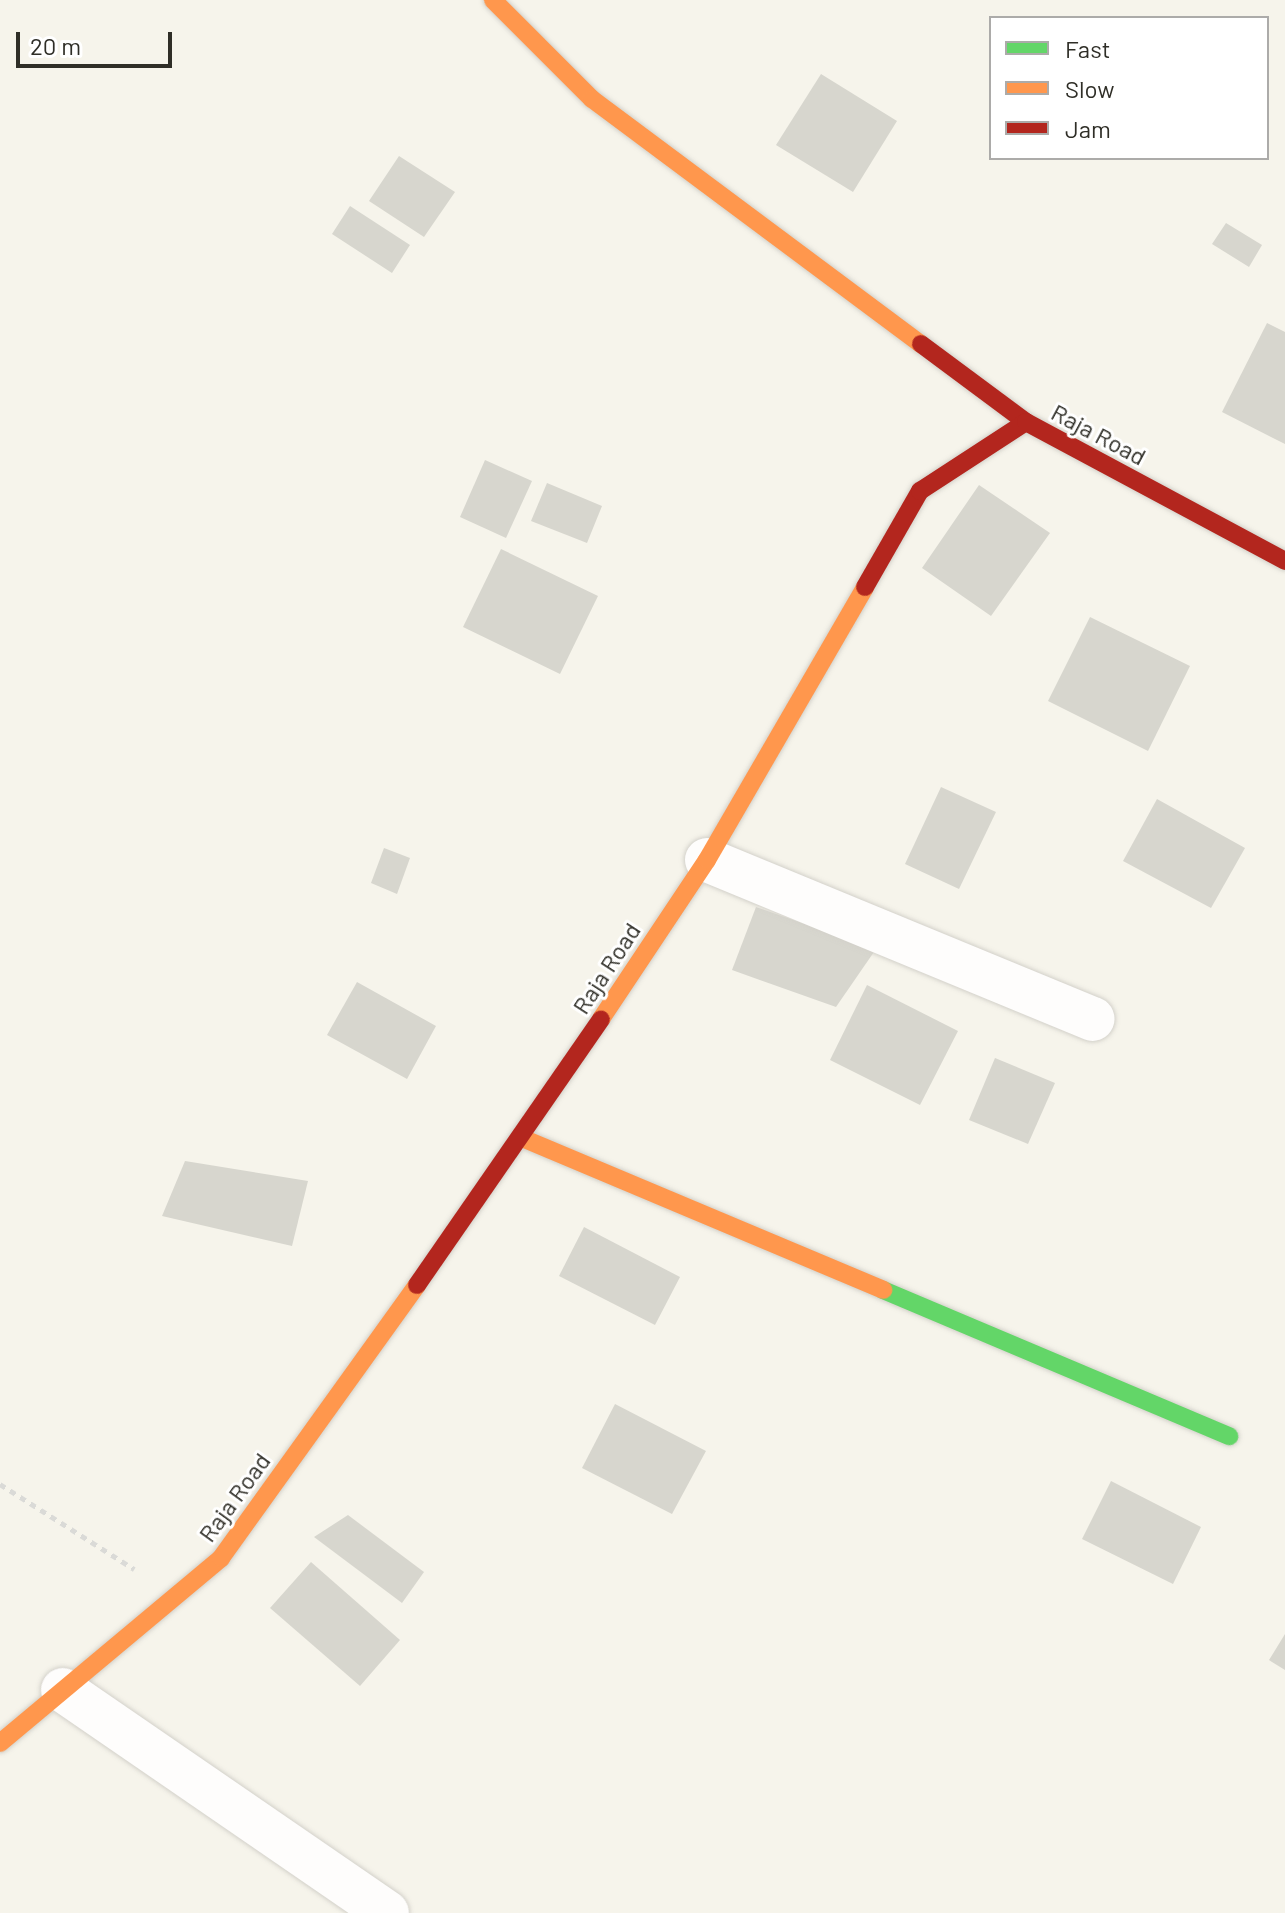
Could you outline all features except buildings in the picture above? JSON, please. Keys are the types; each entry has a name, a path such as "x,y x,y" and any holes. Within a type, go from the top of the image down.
{"street":[{"path":"493,0 592,99 1026,422"},
{"name":"Raja Road","path":"0,1743 221,1558 522,1138 707,860 920,491 1026,422 1285,561"},
{"path":"707,860 1092,1019"},
{"path":"522,1138 1229,1436"},
{"path":"63,1690 387,1913"}],"path":[{"path":"0,1484 176,1595"}],"traffic: fast":[{"path":"883,1290 1229,1436"}],"traffic: slow":[{"path":"493,0 592,99 921,344"},
{"path":"601,1019 707,860 865,587"},
{"path":"522,1138 883,1290"},
{"path":"0,1743 221,1558 417,1285"}],"traffic: jam":[{"path":"921,344 1026,422"},
{"path":"865,587 920,491 1026,422 1285,561"},
{"path":"417,1285 601,1019"}]}
